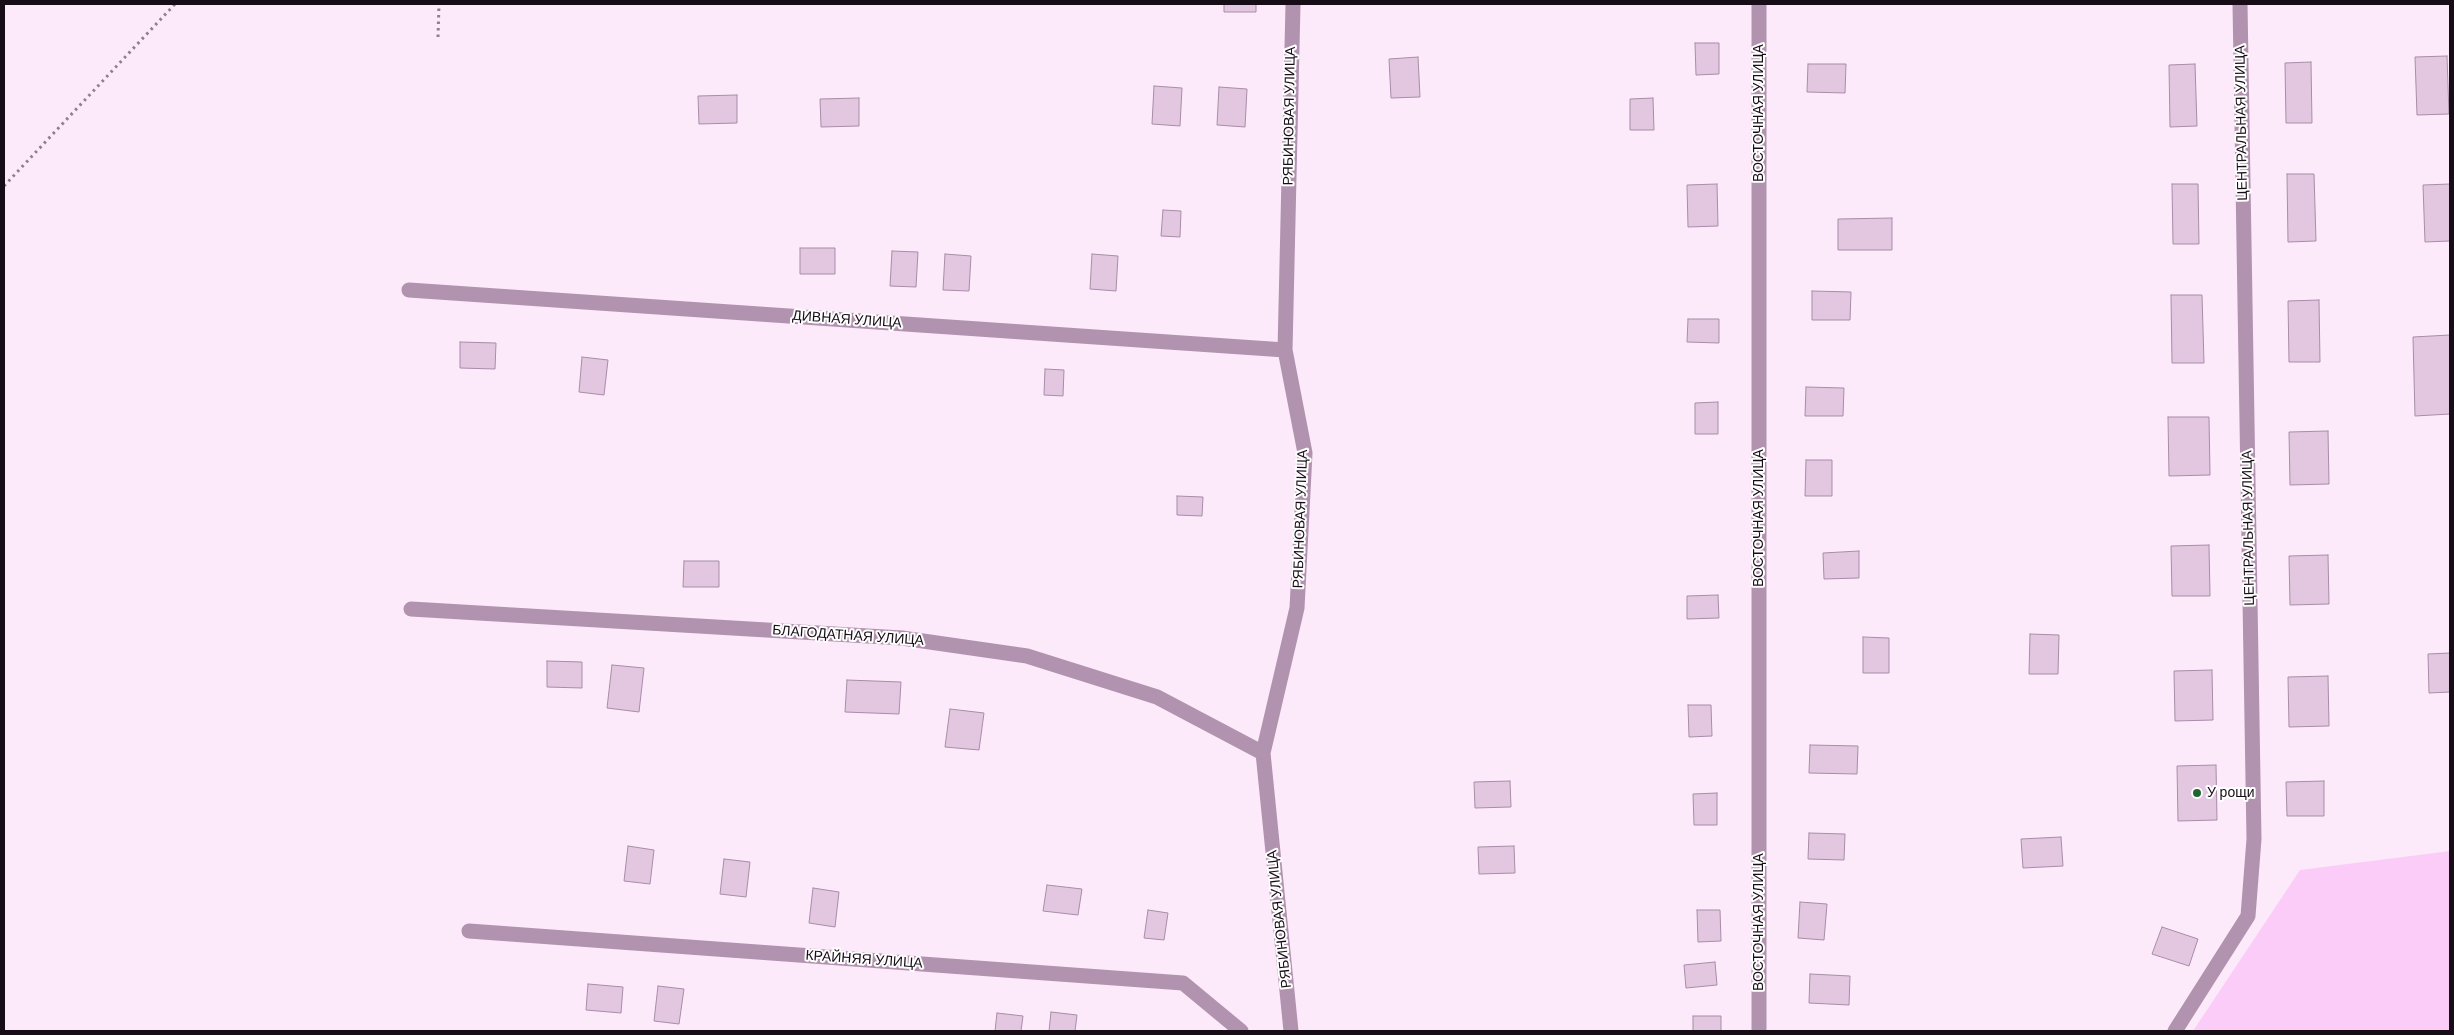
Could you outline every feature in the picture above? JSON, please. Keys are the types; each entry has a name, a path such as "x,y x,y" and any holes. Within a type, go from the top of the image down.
{"street":[{"name":"РЯБИНОВАЯ УЛИЦА","path":"1291,1031 1263,754 1297,608 1306,453 1285,350 1293,4"},
{"name":"ВОСТОЧНАЯ УЛИЦА","path":"1759,4 1760,1031"},
{"name":"ЦЕНТРАЛЬНАЯ УЛИЦА","path":"2175,1031 2248,916 2254,839 2240,4"},
{"name":"ДИВНАЯ УЛИЦА","path":"409,290 1285,350"},
{"name":"БЛАГОДАТНАЯ УЛИЦА","path":"411,609 902,638 1027,656 1157,697 1263,754"},
{"name":"КРАЙНЯЯ УЛИЦА","path":"469,931 1184,983 1241,1031"}],"path":[{"path":"4,186 175,4"},
{"path":"438,37 439,4"}],"shaded area":[{"path":"2450,851 2450,1031 2193,1031 2300,870"}],"building":[{"path":"1224,4 1256,4 1256,12 1224,12"},
{"path":"1695,43 1719,43 1719,74 1696,75"},
{"path":"2447,56 2449,114 2417,115 2415,57"},
{"path":"1418,57 1420,97 1391,98 1389,59"},
{"path":"2311,62 2312,123 2286,123 2285,63"},
{"path":"1808,64 1846,64 1845,93 1807,92"},
{"path":"2195,64 2197,126 2170,127 2169,65"},
{"path":"1154,86 1182,88 1180,126 1152,124"},
{"path":"1219,87 1247,89 1245,127 1217,125"},
{"path":"737,95 737,123 699,124 698,96"},
{"path":"859,98 859,126 821,127 820,99"},
{"path":"1653,98 1654,130 1630,130 1630,99"},
{"path":"2287,174 2314,174 2316,241 2288,242"},
{"path":"1717,184 1718,226 1688,227 1687,185"},
{"path":"2172,184 2198,184 2199,244 2173,244"},
{"path":"2450,184 2450,241 2425,242 2423,185"},
{"path":"1163,210 1181,211 1180,237 1161,236"},
{"path":"1892,218 1892,250 1838,250 1838,219"},
{"path":"800,248 835,248 835,274 800,274"},
{"path":"892,251 918,252 916,287 890,286"},
{"path":"945,254 971,256 969,291 943,290"},
{"path":"1092,254 1118,256 1116,291 1090,289"},
{"path":"1812,291 1851,292 1850,320 1812,320"},
{"path":"2171,295 2202,295 2204,363 2172,363"},
{"path":"2319,300 2320,362 2289,362 2288,301"},
{"path":"1688,319 1719,319 1719,343 1687,342"},
{"path":"2450,335 2450,414 2415,416 2413,337"},
{"path":"460,342 496,343 495,369 460,368"},
{"path":"582,357 608,360 604,395 579,392"},
{"path":"1045,369 1064,370 1063,396 1044,395"},
{"path":"1806,387 1844,388 1843,416 1805,416"},
{"path":"1718,402 1718,434 1695,434 1695,403"},
{"path":"2168,417 2209,417 2210,475 2169,476"},
{"path":"2328,431 2329,484 2290,485 2289,432"},
{"path":"1806,460 1832,460 1832,496 1805,496"},
{"path":"1177,496 1203,497 1202,516 1177,515"},
{"path":"2209,545 2210,596 2172,596 2171,546"},
{"path":"1859,551 1859,578 1824,579 1823,553"},
{"path":"2328,555 2329,604 2290,605 2289,556"},
{"path":"684,561 719,561 719,587 683,587"},
{"path":"1718,595 1719,618 1687,619 1687,596"},
{"path":"2030,634 2059,635 2058,674 2029,674"},
{"path":"1863,637 1889,638 1889,673 1863,673"},
{"path":"2450,653 2450,692 2429,693 2428,654"},
{"path":"547,661 582,662 582,688 547,687"},
{"path":"612,665 644,668 639,712 607,708"},
{"path":"2212,670 2213,720 2175,721 2174,671"},
{"path":"2328,676 2329,726 2289,727 2288,677"},
{"path":"847,680 901,682 899,714 845,712"},
{"path":"1688,705 1711,705 1712,736 1689,737"},
{"path":"950,709 984,713 979,750 945,747"},
{"path":"1810,745 1858,746 1857,774 1809,773"},
{"name":"У рощи","path":"2216,765 2217,820 2178,821 2177,766"},
{"path":"1510,781 1511,807 1475,808 1474,782"},
{"path":"2324,781 2324,816 2287,816 2286,782"},
{"path":"1717,793 1717,825 1694,825 1693,794"},
{"path":"1809,833 1845,834 1844,860 1808,859"},
{"path":"2061,837 2063,866 2023,868 2021,839"},
{"path":"628,846 654,850 650,884 624,881"},
{"path":"1514,846 1515,873 1479,874 1478,847"},
{"path":"724,859 750,862 746,897 720,894"},
{"path":"1047,885 1082,889 1078,915 1043,911"},
{"path":"813,888 839,892 835,927 809,923"},
{"path":"1800,902 1827,904 1824,940 1798,938"},
{"path":"1148,910 1168,913 1164,940 1144,938"},
{"path":"1697,910 1720,910 1721,941 1698,942"},
{"path":"2162,927 2198,939 2189,966 2152,954"},
{"path":"1715,962 1717,985 1686,988 1684,965"},
{"path":"1810,974 1850,976 1849,1005 1809,1003"},
{"path":"588,984 623,987 621,1013 586,1010"},
{"path":"658,986 684,989 679,1024 654,1021"},
{"path":"1051,1012 1077,1015 1075,1031 1049,1031"},
{"path":"997,1013 1023,1016 1021,1031 995,1031"},
{"path":"1693,1016 1721,1016 1721,1031 1693,1031"}],"place":[{"name":"У рощи","path":"2197,793"}]}
